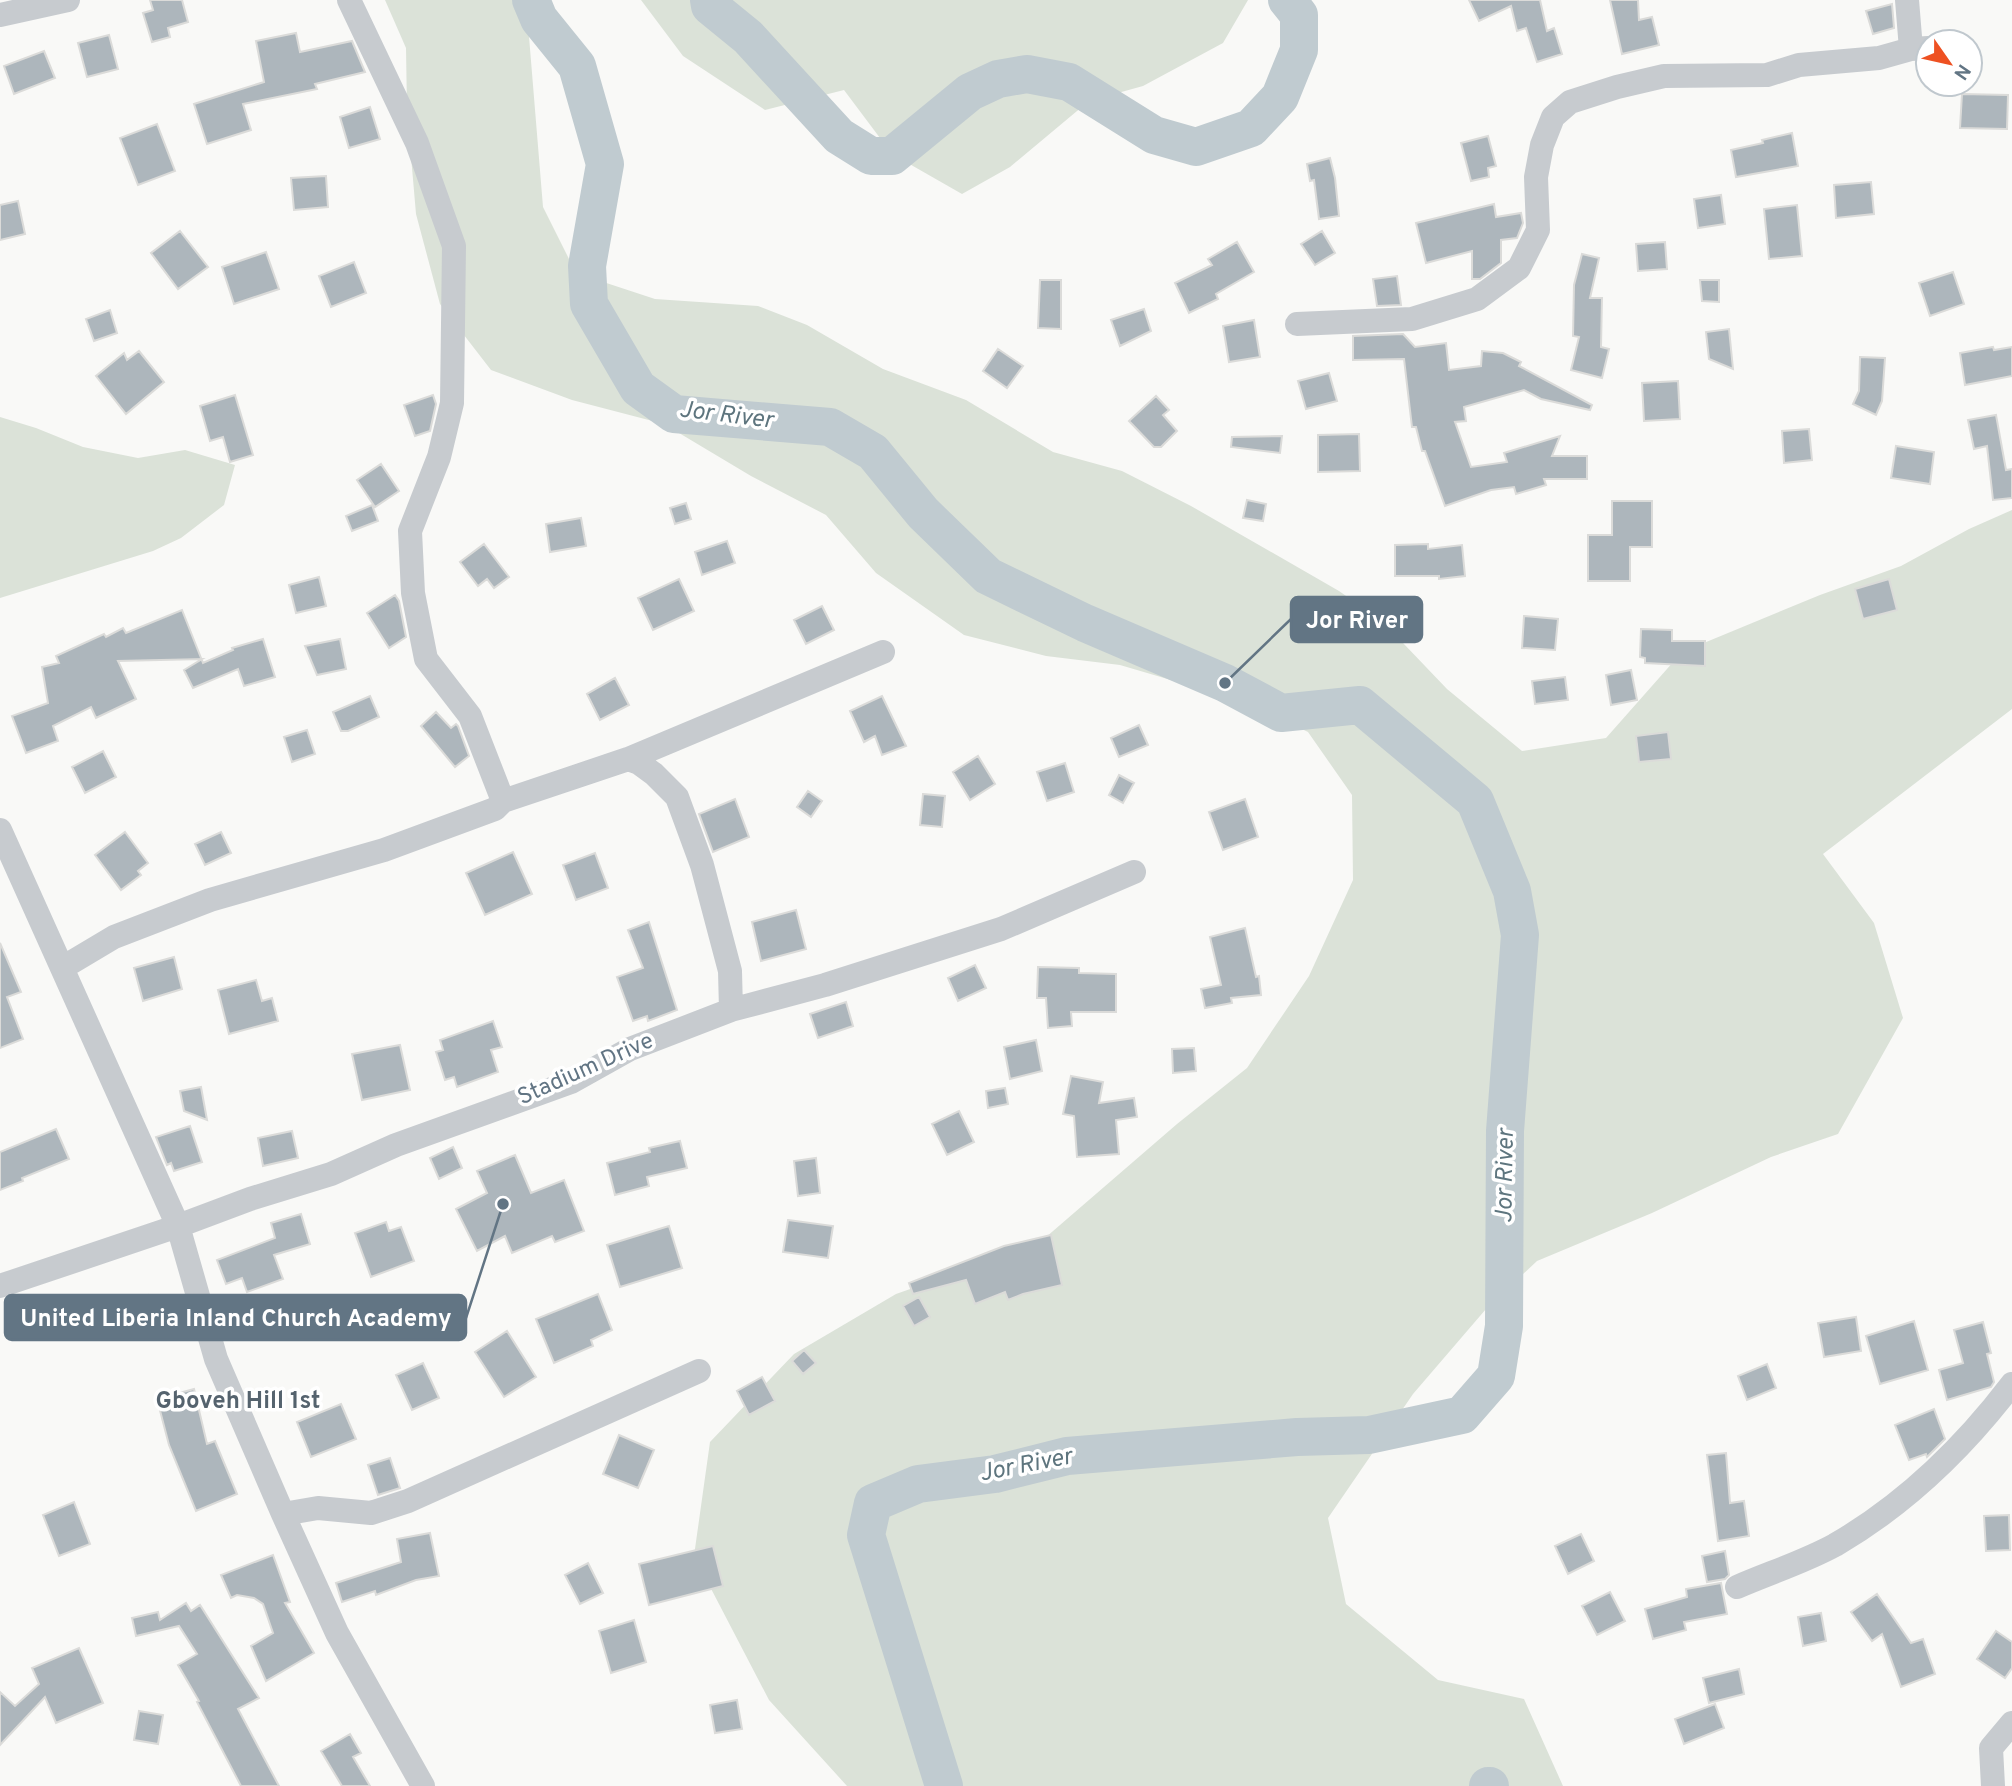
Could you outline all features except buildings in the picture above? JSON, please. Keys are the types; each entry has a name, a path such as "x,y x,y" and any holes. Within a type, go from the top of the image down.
{"street":[{"path":"0,15 68,0"},
{"path":"349,0 417,143 454,246 452,403 439,457 410,531 413,593 426,659 470,716 503,801"},
{"path":"1907,0 1914,29"},
{"path":"1297,324 1412,319 1477,299 1519,268 1538,230 1536,177 1542,145 1553,117 1570,102 1664,76 1768,75 1799,65 1879,58 1914,50"},
{"path":"62,968 114,937 156,920 210,900 384,850 495,809 503,801 628,759 883,652"},
{"path":"628,759 654,774 677,797 702,865 730,971 731,1010"},
{"path":"0,830 178,1226 216,1359 284,1514 337,1633 423,1786"},
{"name":"Stadium Drive","path":"0,1286 250,1199 331,1174 396,1145 571,1082 630,1048 731,1010 824,985 1002,929 1134,872"},
{"path":"284,1514 318,1508 371,1513 408,1501 699,1371"},
{"path":"1737,1587 1834,1545 1884,1512 1926,1479 2012,1384"},
{"path":"1993,1786 1991,1748 2012,1723"}],"shaded area":[{"path":"385,0 526,0 543,207 576,273 655,299 758,306 807,325 883,369 966,400 1053,452 1122,471 1191,506 1339,591 1382,621 1447,689 1522,751 1606,738 1682,652 1820,595 1901,566 1969,529 2012,510 2012,709 1823,854 1874,923 1903,1018 1838,1134 1771,1157 1652,1213 1537,1261 1486,1309 1413,1394 1328,1518 1346,1604 1438,1680 1524,1699 1563,1786 847,1786 769,1700 694,1556 710,1442 794,1354 896,1294 1038,1244 1177,1124 1247,1068 1309,976 1353,880 1352,795 1308,732 1249,703 1120,665 1046,656 964,635 876,573 826,515 751,476 664,424 572,400 491,370 440,304 416,214 407,110 406,48"},
{"path":"641,0 1248,0 1223,43 1143,86 1089,101 1010,167 962,194 892,154 844,90 765,110 683,56"},
{"path":"0,417 83,447 138,458 185,450 235,465 224,505 181,538 153,551 0,598"}],"waterway":[{"name":"Jor River","path":"531,0 539,19 577,66 605,164 587,266 589,304 638,388 674,414 830,427 873,452 923,513 988,576 1085,623 1225,683 1281,713 1360,705 1475,801 1512,891 1520,935 1505,1131 1504,1326 1496,1376 1462,1415 1369,1435 1297,1437 1067,1456 995,1474 918,1484 873,1503 866,1535 944,1786"},
{"name":"Jor River","path":"709,0 710,6 748,37 839,136 871,156 892,156 970,92 998,79 1027,74 1069,82 1154,135 1196,147 1251,128 1280,97 1299,50 1299,15 1287,0"}],"place":[{"name":"Jor River","path":"1225,683"},
{"name":"United Liberia Inland Church Academy","path":"503,1204"}],"district":[{"name":"Gboveh Hill 1st","path":"238,1402"}]}
